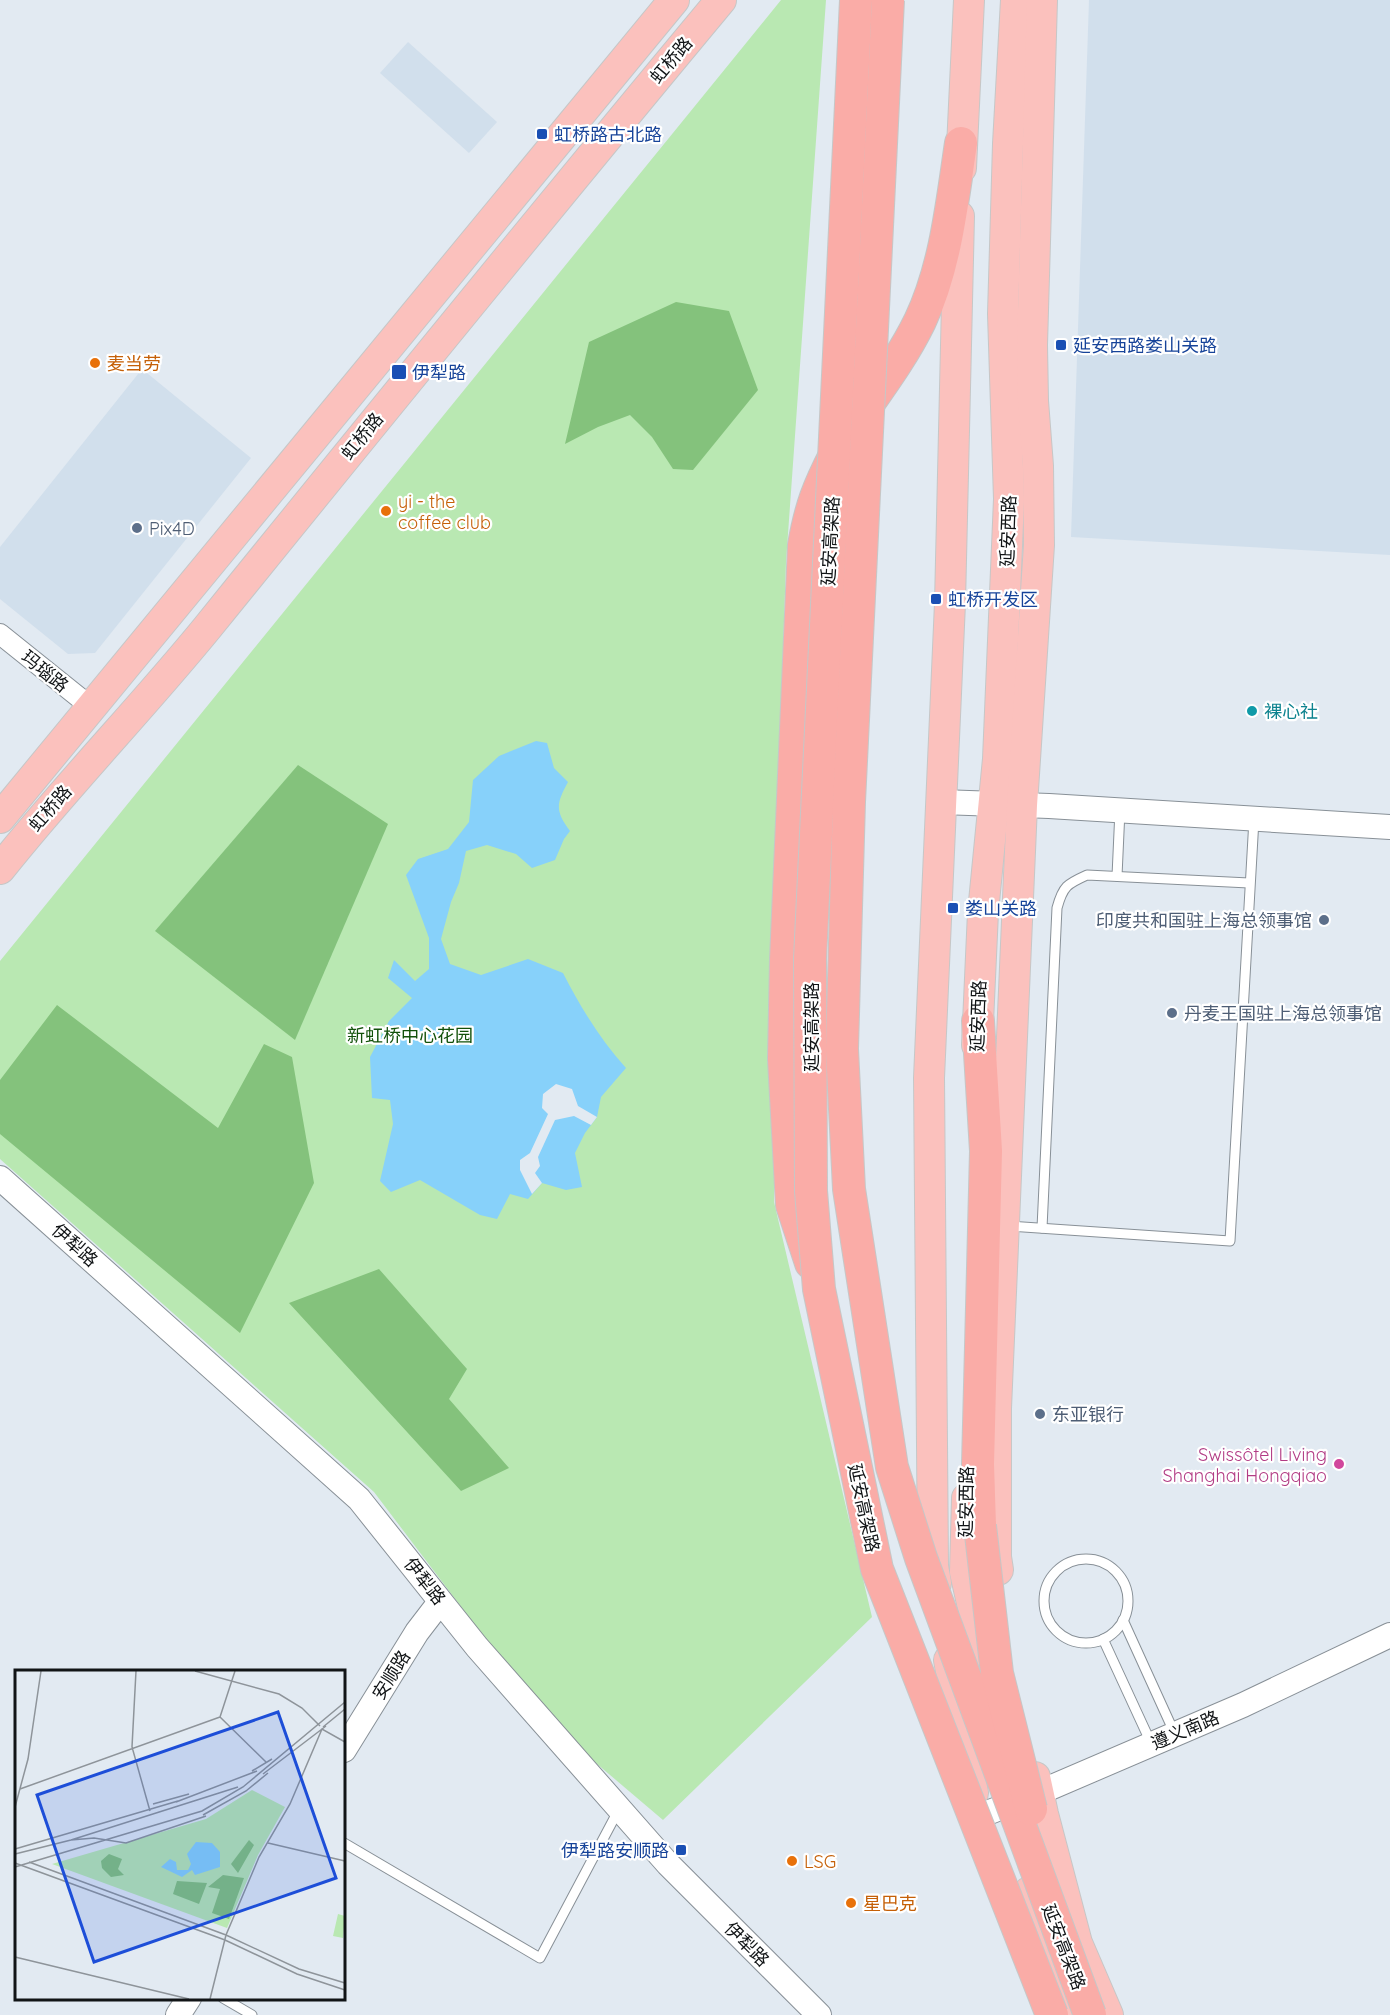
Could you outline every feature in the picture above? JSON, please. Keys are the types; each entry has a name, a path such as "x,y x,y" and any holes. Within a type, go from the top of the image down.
{"highway":[{"name":"延安高架路","path":"856,0 810,959 812,1191 819,1289 877,1569 1052,2015"},
{"name":"延安高架路","path":"888,0 849,814 842,1049 849,1189 892,1467 921,1558 1091,2015"},
{"path":"819,1289 792,1205 784,1059 804,545 810,510 819,484 839,447 905,349 921,319 936,278 947,236 961,143"},
{"path":"978,1020 986,1151 978,1464 980,1526 997,1673 1062,1942"}],"main road":[{"name":"虹桥路","path":"0,818 674,0"},
{"name":"延安西路","path":"969,0 961,143 950,603 929,1078 933,1566 962,1729 1008,1805 1077,1943 1108,2015"},
{"name":"延安西路","path":"1016,0 1008,144 1003,314 1009,499 998,759 1008,804 1004,1226 996,1408 996,1557 1015,1686 1008,1805 984,1859 1037,2015"},
{"name":"延安西路","path":"1042,0 1032,345 1032,401 1038,466 1039,545 1008,804 983,912 978,1020 965,1572 1008,1805 1071,2015"},
{"name":"虹桥路","path":"0,869 33,827 205,630 716,2"},
{"name":"延安西路","path":"1008,1805 1091,2015"}],"street":[{"name":"玛瑙路","path":"0,634 91,707"},
{"path":"941,802 1120,810 1390,827"},
{"name":"伊犁路","path":"0,1179 359,1499 477,1647 668,1864 819,2015"},
{"name":"安顺路","path":"345,1748 417,1632 440,1602"},
{"name":"遵义南路","path":"1008,1805 1254,1700 1390,1635"},
{"path":"178,2015 188,2000"}],"lane":[{"path":"1117,876 1120,810"},
{"path":"1004,1226 1230,1241 1254,819"},
{"path":"1042,1228 1058,908 1062,891 1073,881 1087,875 1249,883"},
{"path":"1079,1559 1092,1559 1105,1563 1123,1582 1127,1594 1127,1608 1123,1620 1115,1631 1103,1639 1089,1643 1062,1636 1052,1626 1046,1613 1044,1598 1047,1584 1055,1572 1079,1559"},
{"path":"1123,1620 1175,1735"},
{"path":"1103,1639 1152,1744"},
{"path":"345,1844 540,1958 619,1809"},
{"path":"226,2000 252,2015"}],"shaded area":[{"path":"1089,0 1390,0 1390,555 1071,537"},
{"path":"408,42 497,122 469,153 380,73"},
{"path":"142,369 251,458 95,653 68,654 0,599 0,547"}],"green space":[{"name":"新虹桥中心花园","path":"781,0 826,0 786,562 775,888 774,1202 872,1617 663,1820 550,1724 374,1492 0,1159 0,961"},
{"path":"676,302 729,311 758,390 693,470 673,469 652,437 630,415 598,427 565,444 589,342"},
{"path":"298,765 388,824 295,1040 155,931"},
{"path":"57,1005 218,1128 264,1044 292,1057 314,1183 240,1333 0,1134 0,1080"},
{"path":"379,1269 467,1369 449,1399 509,1468 461,1491 289,1303"}],"water":[{"path":"536,741 547,743 554,768 568,782 561,796 559,807 562,818 570,831 555,860 532,868 516,854 487,845 466,851 459,883 451,902 441,939 450,964 481,975 528,959 563,973 592,1023 626,1068 601,1097 597,1117 585,1133 575,1153 582,1187 566,1190 542,1183 528,1199 510,1194 497,1219 480,1215 420,1180 391,1192 380,1181 393,1124 390,1100 372,1098 370,1057 389,1021 412,998 388,978 394,960 415,981 429,969 429,938 406,875 418,859 448,849 469,822 473,780 499,756"}],"pier":[{"path":"556,1084 572,1089 578,1106 597,1117 591,1125 574,1116 555,1120 538,1157 540,1166 535,1173 542,1183 532,1194 520,1170 520,1160 530,1153 548,1114 542,1108 543,1094"}],"place":[{"name":"虹桥路古北路","path":"542,134"},
{"name":"延安西路娄山关路","path":"1061,345"},
{"name":"麦当劳","path":"95,363"},
{"name":"伊犁路","path":"399,372"},
{"name":"yi - the coffee club","path":"386,511"},
{"name":"Pix4D","path":"137,528"},
{"name":"虹桥开发区","path":"936,599"},
{"name":"裸心社","path":"1252,711"},
{"name":"娄山关路","path":"953,908"},
{"name":"印度共和国驻上海总领事馆","path":"1324,920"},
{"name":"丹麦王国驻上海总领事馆","path":"1172,1013"},
{"name":"东亚银行","path":"1040,1414"},
{"name":"Swissôtel Living Shanghai Hongqiao","path":"1339,1464"},
{"name":"伊犁路安顺路","path":"681,1850"},
{"name":"LSG","path":"792,1861"},
{"name":"星巴克","path":"851,1903"}]}
